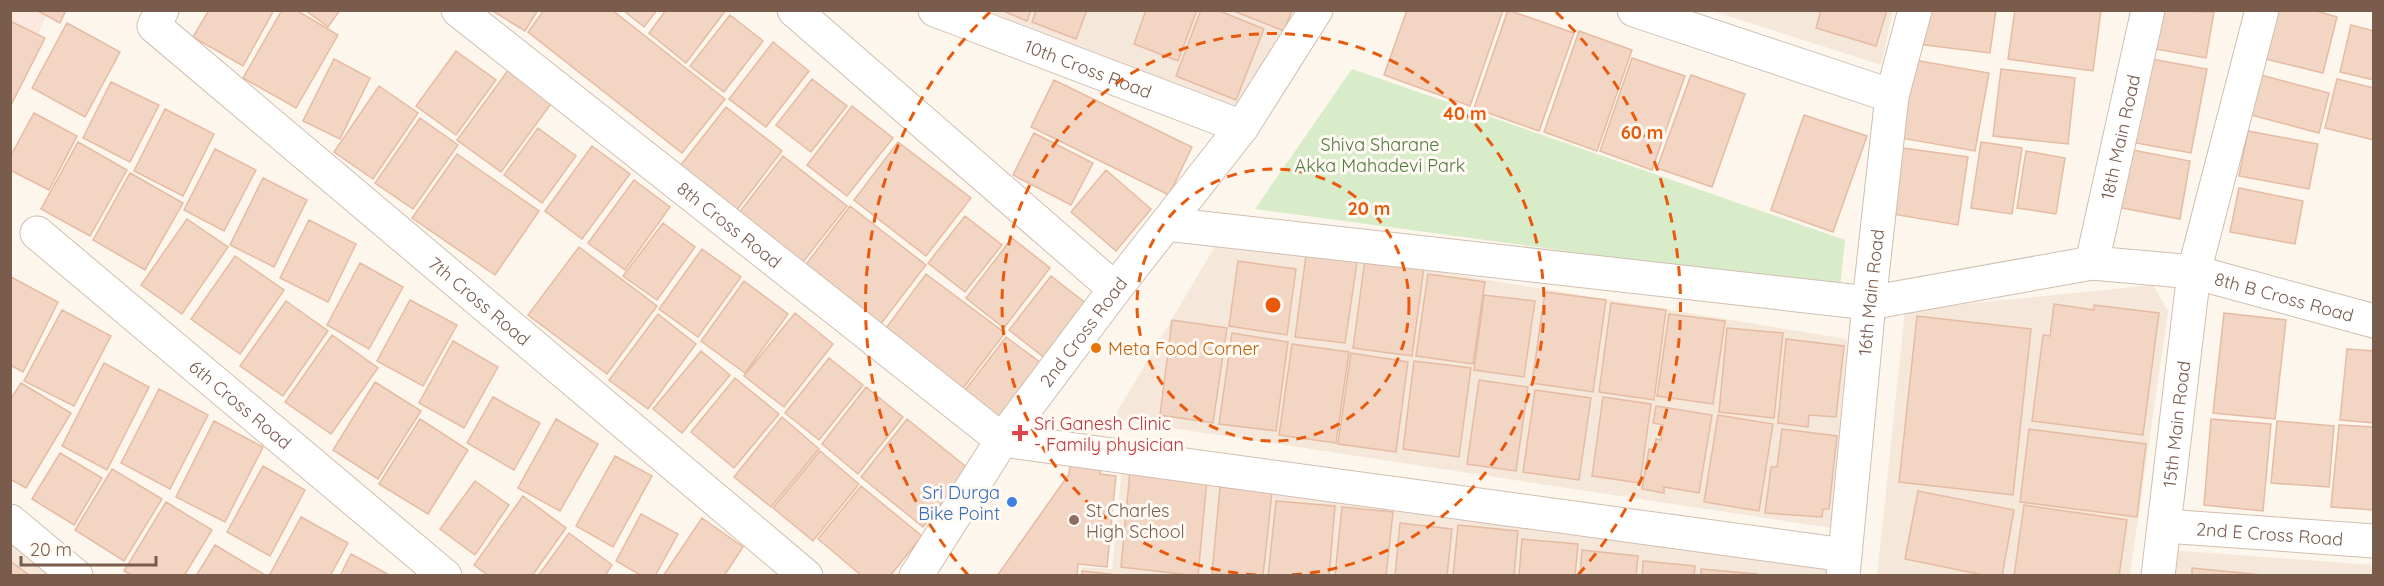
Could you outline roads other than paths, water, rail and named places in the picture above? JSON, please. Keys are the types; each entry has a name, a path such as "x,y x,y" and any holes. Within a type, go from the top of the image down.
{"street":[{"name":"8th Cross Road","path":"458,10 1002,440"},
{"path":"794,10 1114,289"},
{"name":"10th Cross Road","path":"935,10 1242,127"},
{"name":"2nd Cross Road","path":"916,576 1002,440 1114,289 1242,127 1316,10"},
{"path":"1634,10 1892,96"},
{"name":"16th Main Road","path":"1844,565 1869,303 1892,96 1915,10"},
{"name":"18th Main Road","path":"2092,263 2148,10"},
{"name":"15th Main Road","path":"2158,576 2194,272 2262,10"},
{"name":"7th Cross Road","path":"158,18 806,576"},
{"name":"8th B Cross Road","path":"1166,224 1869,303 2092,263 2194,272 2373,321"},
{"name":"6th Cross Road","path":"37,233 445,576"},
{"path":"1002,440 1844,565"},
{"path":"10,521 76,576"},
{"name":"2nd E Cross Road","path":"2164,526 2373,541"}],"place":[{"name":"Meta Food Corner","path":"1096,348"},
{"name":"Sri Ganesh Clinic - Family physician","path":"1020,433"},
{"name":"Sri Durga Bike Point","path":"1012,502"},
{"name":"St Charles High School","path":"1074,520"}],"park label":[{"name":"Shiva Sharane Akka Mahadevi Park","path":"1380,154"}]}
